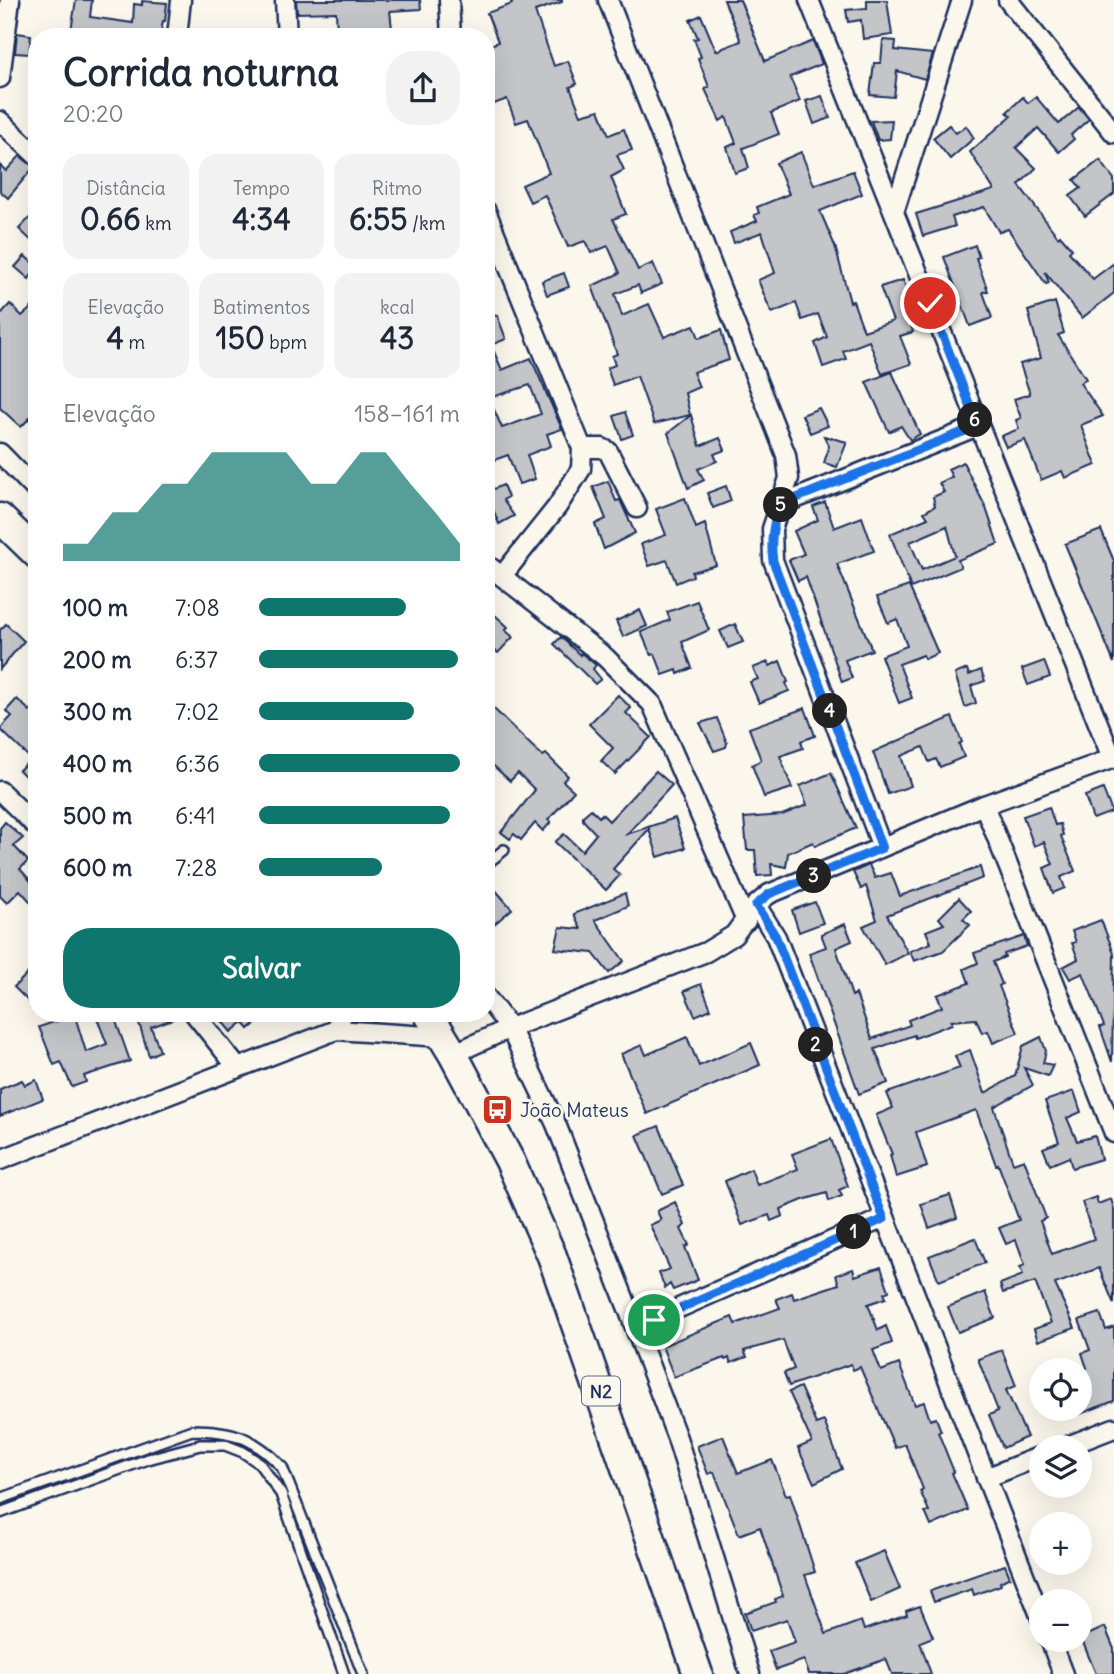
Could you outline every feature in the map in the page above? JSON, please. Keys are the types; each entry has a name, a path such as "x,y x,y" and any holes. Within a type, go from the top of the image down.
{"main road":[{"path":"0,518 28,545"},
{"name":"N2","path":"433,1022 510,1161 552,1256 698,1674"}],"street":[{"path":"0,78 10,0"},
{"path":"178,28 181,0"},
{"path":"285,0 286,28"},
{"path":"449,0 451,28"},
{"path":"608,0 786,455 789,478 772,529 773,561 882,848"},
{"path":"343,1022 448,1046 510,1028 706,952 734,935 756,905 769,894 985,805 1113,758 809,0"},
{"path":"895,209 962,0"},
{"path":"1008,0 1114,134"},
{"path":"0,121 28,147"},
{"path":"495,233 582,449 581,469 557,507 502,576"},
{"path":"779,505 978,426"},
{"path":"582,449 602,447 608,451 637,508"},
{"path":"0,453 28,482"},
{"path":"495,571 605,657 652,704 746,921"},
{"path":"0,791 28,818"},
{"path":"985,805 1114,1133"},
{"path":"756,905 776,937 1030,1589"},
{"path":"495,1009 510,1028 556,1124 668,1414 750,1674"},
{"path":"201,1022 237,1067"},
{"path":"0,1160 237,1067 337,1022"},
{"path":"654,1320 884,1219"},
{"path":"1092,1437 1114,1428"},
{"path":"986,1478 1029,1462"},
{"path":"1055,1652 1063,1674"}],"lane":[{"path":"495,856 504,850"},
{"path":"0,1499 192,1430 220,1430 247,1438 268,1452 282,1467 363,1674"},
{"path":"0,1513 148,1459 200,1445 225,1445 243,1452 259,1463 281,1494 344,1674"}],"building":[{"path":"76,0 92,0 90,17 133,23 134,4 142,5 142,1 167,3 162,28 71,28"},
{"path":"296,0 420,0 421,9 390,11 392,28 337,28 336,12 297,13"},
{"path":"510,0 562,0 535,11 554,66 568,61 577,84 570,87 581,115 599,110 609,135 624,129 632,150 617,155 624,170 611,177 626,214 613,219 638,270 653,263 662,284 641,293 638,285 615,294 622,316 649,304 664,337 694,325 699,338 721,330 729,360 693,372 699,387 685,393 690,415 654,424 637,376 613,385 607,368 615,365 612,356 617,354 592,286 620,273 608,246 591,253 585,241 568,247 545,195 530,202 522,185 549,173 528,119 516,123 507,99 495,104 495,43 498,42 495,28 487,13 512,4"},
{"path":"724,0 740,0 765,61 813,41 822,64 790,77 800,101 771,113 779,134 743,148 749,168 735,173 727,147 736,143 726,117 720,121 705,89 709,87 698,58 701,57 694,39 698,38 690,20 701,15 716,51 741,41"},
{"path":"867,0 887,0 892,35 863,39 861,20 848,22 846,10 867,8"},
{"path":"17,33 28,35 28,54 15,53"},
{"path":"883,40 896,41 895,50 933,54 925,79 897,71 894,97 870,95 874,63 881,63"},
{"path":"822,96 830,118 814,124 806,101"},
{"path":"1023,97 1028,103 1036,97 1059,124 1079,107 1089,119 1071,135 1074,139 1059,152 1038,128 1016,148 1036,168 1019,185 1058,237 1060,235 1072,249 1069,252 1093,279 1114,263 1114,293 1082,318 1045,272 1049,283 1046,284 1008,229 999,232 984,207 952,217 955,226 923,236 916,214 994,190 970,152 1011,116 1007,112"},
{"path":"892,120 890,139 878,140 871,121"},
{"path":"949,125 956,133 966,126 974,138 950,159 933,138"},
{"path":"801,152 814,185 853,171 862,194 820,211 835,246 850,302 853,301 864,331 893,321 880,287 903,280 911,299 904,301 913,332 900,336 911,364 882,374 869,341 843,351 846,359 823,367 815,343 827,337 818,314 802,320 796,303 772,313 767,302 758,280 775,273 762,232 734,243 730,232 757,221 754,215 759,213 757,207 789,194 776,163"},
{"path":"20,156 28,162 28,174 8,198 0,191 0,165 6,171"},
{"path":"1100,160 1114,179 1114,194 1085,216 1070,196 1081,188 1074,180"},
{"path":"28,220 28,238 19,229"},
{"path":"975,245 979,257 976,258 988,291 983,292 992,318 970,326 944,257"},
{"path":"25,256 28,259 28,278 15,267"},
{"path":"564,273 569,287 547,295 542,281"},
{"path":"1055,302 1064,333 1058,335 1086,379 1080,383 1103,416 1081,425 1096,465 1065,478 1062,471 1041,480 1025,440 1006,447 1001,436 1019,429 1016,420 1021,418 1014,399 1030,394 1020,364 1041,358 1028,311"},
{"path":"10,304 22,316 28,311 28,420 21,427 0,408 0,315"},
{"path":"497,315 506,339 495,343 495,316"},
{"path":"495,354 502,370 531,358 562,429 547,434 551,446 527,455 535,479 519,484 508,455 495,460 495,412 502,428 541,414 530,385 495,396"},
{"path":"892,372 920,434 910,440 901,426 889,432 866,382"},
{"path":"819,408 828,426 810,433 802,415"},
{"path":"625,412 633,435 622,439 614,416"},
{"path":"691,415 700,446 720,438 725,450 714,454 717,461 698,469 704,480 688,488 668,433"},
{"path":"824,436 847,442 837,467 824,463 829,446"},
{"path":"963,462 986,508 998,544 958,560 961,567 911,588 890,534 928,518 924,512 935,506 933,497 944,492 939,483 952,477 948,469","holes":["947,526 955,556 922,570 910,542"]},
{"path":"608,481 616,501 620,500 635,533 604,549 595,524 606,519 593,487"},
{"path":"503,485 508,497 503,500 514,516 499,524 495,514 495,488"},
{"path":"726,486 731,501 713,508 707,493"},
{"path":"685,498 696,528 705,524 716,565 692,572 693,576 676,583 667,560 649,566 641,544 666,535 656,509"},
{"path":"825,502 834,528 862,517 874,551 837,564 872,650 845,660 852,678 842,682 806,577 798,581 789,560 804,554 794,531 818,520 813,507"},
{"path":"1101,530 1114,561 1114,663 1065,544"},
{"path":"909,586 938,653 925,659 923,655 899,664 912,698 899,703 881,656 907,646 897,619 888,623 877,597"},
{"path":"697,601 709,630 682,642 692,668 678,674 677,670 663,675 655,654 651,655 641,632 670,620 667,612"},
{"path":"640,610 647,626 623,637 616,621"},
{"path":"495,615 508,627 505,630 513,637 498,653 495,650"},
{"path":"6,624 24,641 0,669 0,630"},
{"path":"735,624 743,642 728,648 720,631"},
{"path":"561,637 580,655 581,653 596,665 593,669 601,679 595,684 554,644"},
{"path":"780,661 789,691 759,703 750,682 758,679 753,668 768,662 770,666"},
{"path":"1044,661 1050,677 1028,685 1022,669"},
{"path":"967,669 969,675 981,670 985,681 971,686 976,703 965,707 955,674"},
{"path":"618,695 631,708 626,713 651,737 615,774 601,761 613,748 589,724"},
{"path":"17,699 28,709 28,756 0,729 12,716 6,711"},
{"path":"805,708 815,736 801,741 803,748 780,756 792,788 764,797 752,765 761,760 749,728"},
{"path":"495,710 568,776 563,781 574,791 548,820 551,822 543,831 535,823 521,840 514,834 510,839 501,832 535,790 518,773 510,781 495,767"},
{"path":"952,717 962,742 959,744 964,757 940,767 936,759 929,762 923,747 901,756 911,786 888,794 873,752"},
{"path":"717,718 727,743 726,747 714,751 700,723"},
{"path":"28,762 28,779 19,770"},
{"path":"656,771 672,785 627,834 675,818 685,848 658,857 649,829 613,869 620,875 606,890 555,842 564,834 582,851 596,834 583,820 583,816 591,809 599,817 602,814 609,821"},
{"path":"831,773 856,828 815,846 813,842 788,853 786,867 771,864 772,875 757,876 755,850 747,850 744,818 782,815 807,805 800,786"},
{"path":"1103,789 1112,812 1093,819 1085,796"},
{"path":"1049,807 1055,825 1060,824 1061,836 1075,871 1061,877 1065,888 1053,893 1044,868 1053,864 1044,842 1034,846 1023,816"},
{"path":"5,822 23,838 14,846 28,861 20,869 28,878 28,899 20,890 7,903 0,896 0,828"},
{"path":"869,865 875,878 891,873 900,896 980,867 983,878 887,915 908,953 885,965 863,926 877,920 866,886 861,889 853,872"},
{"path":"495,889 512,909 495,923"},
{"path":"625,893 628,906 595,920 624,961 609,973 593,953 555,949 560,927 581,929 574,914"},
{"path":"959,898 971,911 963,919 970,925 943,951 914,961 910,951 931,943 926,931 944,924 939,918"},
{"path":"815,902 823,923 799,932 792,910"},
{"path":"1101,920 1114,953 1112,1062 1100,1027 1104,1026 1083,973 1070,979 1063,967 1078,959 1072,943 1076,942 1072,931"},
{"path":"845,924 852,941 836,948 852,996 856,994 872,1039 910,1025 908,1020 942,1007 937,995 969,983 964,969 978,963 974,953 1024,936 1027,946 1004,954 1005,957 993,962 1002,984 999,986 1018,1033 993,1043 988,1031 982,1033 976,1019 951,1021 952,1024 915,1038 914,1035 875,1049 888,1083 859,1094 809,953 826,947 821,934"},
{"path":"28,973 28,1001 14,987"},
{"path":"701,984 711,1009 695,1016 684,991"},
{"path":"54,1022 77,1022 86,1052 107,1044 98,1022 116,1022 130,1061 84,1076 86,1082 72,1087 61,1062 54,1065 39,1027"},
{"path":"139,1022 164,1022 151,1027 160,1051 149,1056"},
{"path":"223,1022 243,1022 231,1032"},
{"path":"243,1022 257,1022 249,1029"},
{"path":"687,1037 699,1066 751,1043 760,1065 647,1114 621,1054 642,1045 646,1055"},
{"path":"1041,1037 1046,1051 1043,1063 1053,1065 1048,1076 1024,1068 1033,1085 994,1107 1013,1163 1024,1159 1046,1218 1040,1221 1052,1254 1094,1239 1082,1202 1096,1197 1098,1204 1111,1199 1114,1209 1114,1304 1099,1268 1055,1284 1075,1328 1038,1341 1034,1329 1051,1323 1035,1282 1003,1293 1000,1284 1023,1275 1020,1267 1025,1265 1016,1240 1006,1244 999,1228 1019,1220 976,1110 916,1132 927,1167 896,1177 890,1155 892,1154 876,1115 893,1108 887,1093 960,1068 955,1056 970,1050 985,1093 1015,1076 1023,1046"},
{"path":"22,1080 25,1085 36,1080 43,1099 0,1116 0,1089"},
{"path":"1074,1091 1081,1112 1067,1118 1077,1141 1095,1136 1101,1159 1072,1168 1069,1157 1050,1165 1043,1148 1059,1142 1045,1101"},
{"path":"659,1126 683,1185 662,1194 637,1135"},
{"path":"831,1139 848,1186 839,1190 842,1196 829,1201 827,1193 781,1209 783,1216 771,1221 769,1215 742,1225 725,1181 751,1169 757,1185 798,1169 792,1154"},
{"path":"950,1195 957,1218 929,1228 921,1204"},
{"path":"675,1202 685,1225 681,1229 689,1245 685,1247 698,1280 673,1290 670,1284 665,1288 659,1273 670,1269 650,1225 661,1220 657,1211"},
{"path":"975,1238 985,1263 939,1281 929,1256"},
{"path":"881,1267 889,1291 884,1293 886,1298 868,1304 878,1330 886,1326 892,1343 873,1350 881,1371 899,1364 915,1405 924,1402 930,1420 936,1418 941,1431 938,1432 954,1472 952,1473 968,1510 931,1526 925,1512 929,1511 920,1491 923,1489 905,1444 895,1448 860,1367 853,1370 851,1364 789,1386 784,1373 794,1369 783,1340 744,1351 747,1357 731,1363 729,1358 724,1358 674,1377 662,1346 732,1317 735,1324 780,1308 776,1299 792,1293 794,1299 839,1284 836,1275 853,1269 855,1276"},
{"path":"985,1292 995,1318 958,1332 948,1307"},
{"path":"1100,1313 1106,1330 1114,1327 1114,1401 1092,1409 1092,1358 1084,1358 1082,1353 1090,1350 1079,1320"},
{"path":"1002,1350 1016,1386 1006,1390 1027,1437 1003,1448 989,1415 998,1411 978,1359"},
{"path":"800,1387 816,1424 824,1421 842,1469 814,1483 798,1448 812,1442 789,1392"},
{"path":"723,1436 738,1473 772,1460 786,1495 790,1494 815,1572 805,1575 826,1634 861,1621 864,1630 907,1615 906,1611 920,1606 933,1637 920,1642 931,1674 892,1674 886,1659 844,1674 809,1674 804,1660 776,1670 769,1651 795,1642 787,1619 751,1631 745,1613 776,1602 775,1599 783,1596 760,1527 739,1535 714,1472 708,1474 697,1446"},
{"path":"884,1551 900,1589 871,1602 855,1563"},
{"path":"1005,1565 1010,1577 1000,1582 1001,1585 974,1595 972,1589 934,1602 930,1591"},
{"path":"1105,1627 1114,1649 1114,1674 1096,1674 1087,1652 1092,1652 1092,1633"}],"place":[{"name":"João Mateus","path":"497,1110"}],"route":[{"path":"654,1320 884,1219 776,937 756,905 769,894 882,848 773,561 771,546 772,529 779,505 978,426 930,303"}]}
